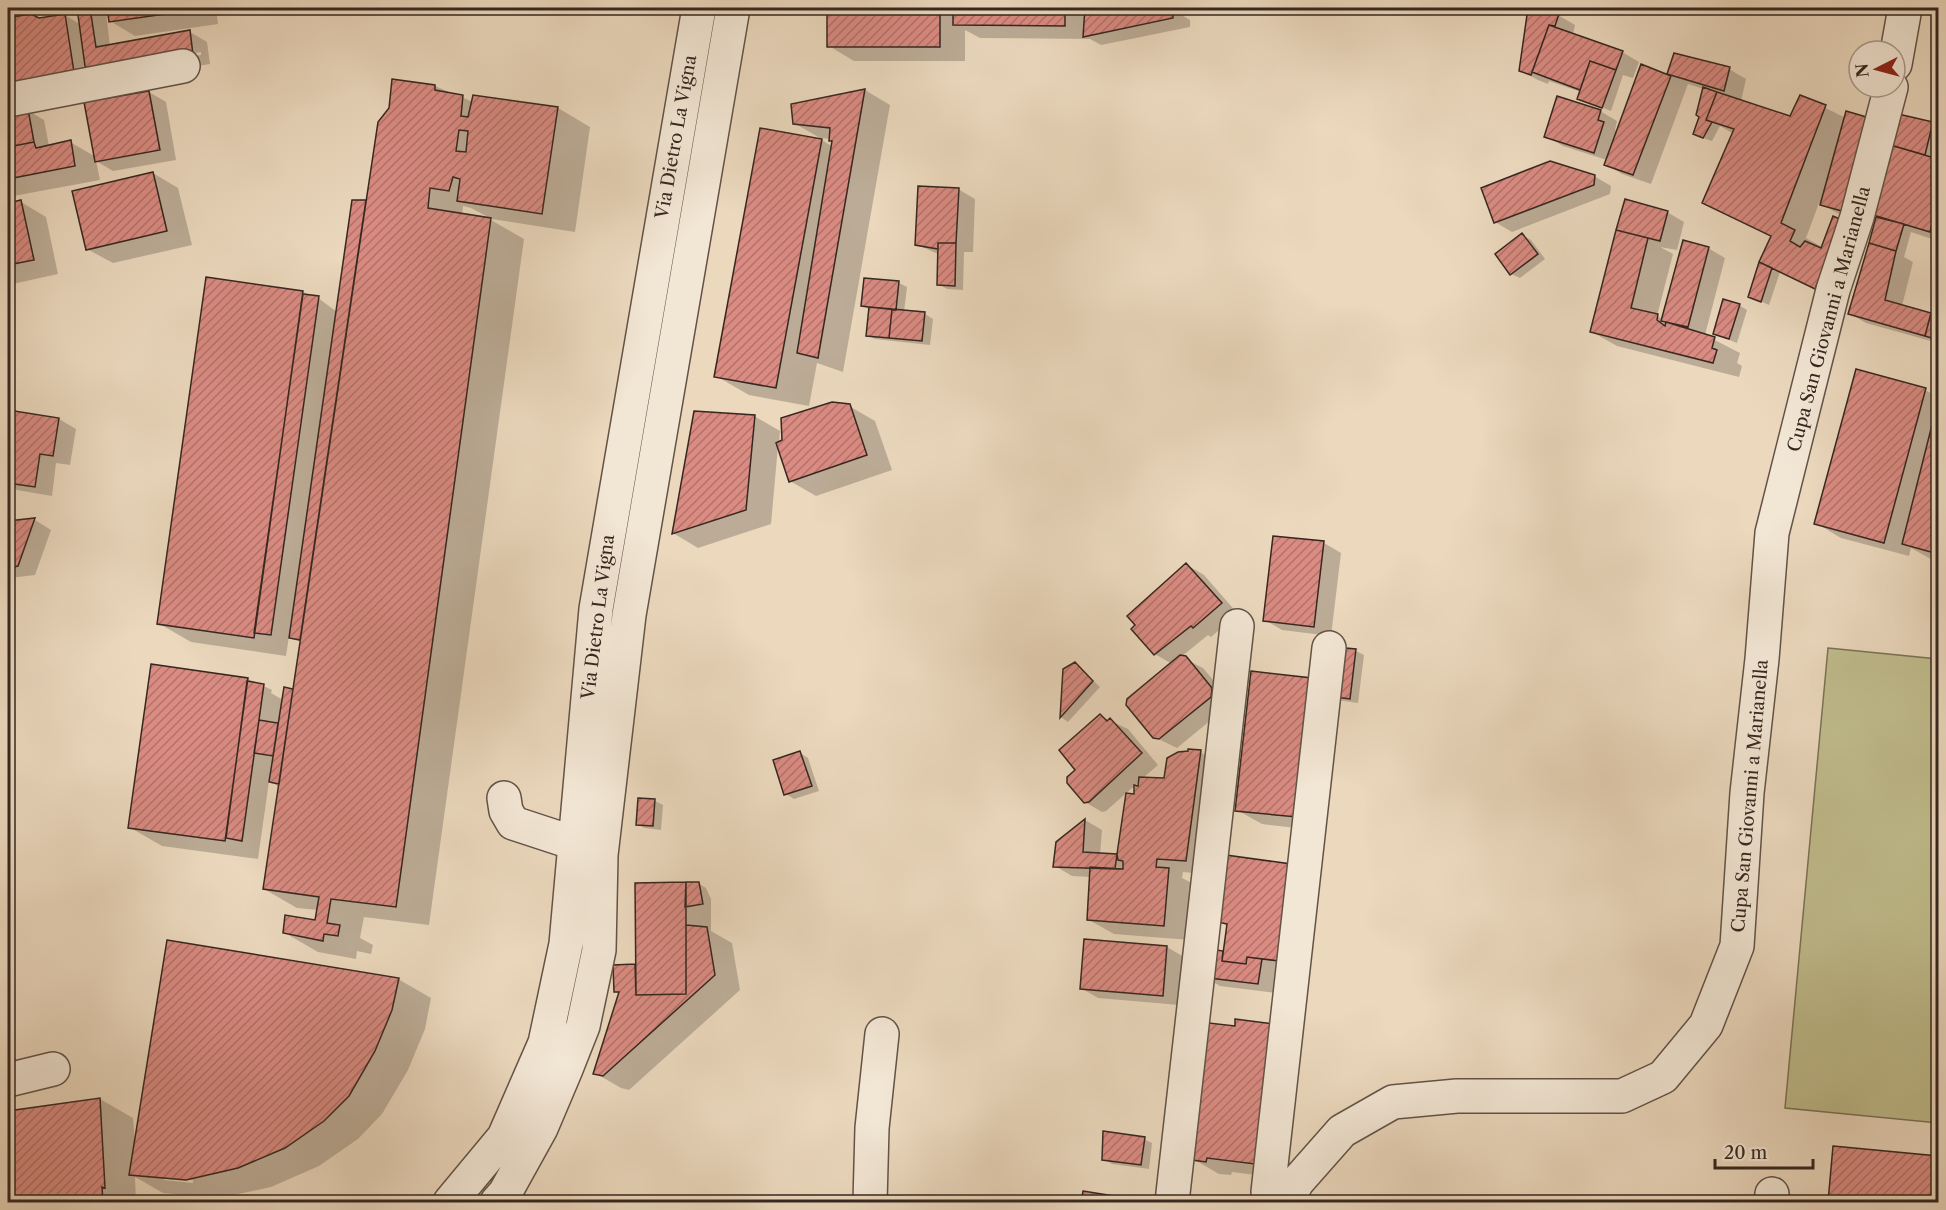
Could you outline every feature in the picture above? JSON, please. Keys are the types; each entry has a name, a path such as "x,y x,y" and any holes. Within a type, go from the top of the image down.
{"street":[{"name":"Via Dietro La Vigna","path":"450,1203 504,1137 545,1043 566,944 573,843 596,609 699,8"},
{"name":"Via Dietro La Vigna","path":"497,1203 505,1193 541,1128 566,1069 583,1026 600,950 602,855 629,615 733,8"},
{"path":"1899,39 1905,8"},
{"path":"8,100 183,66"},
{"name":"Cupa San Giovanni a Marianella","path":"1287,1203 1297,1182 1342,1131 1393,1102 1457,1096 1622,1096 1663,1077 1706,1025 1737,946 1747,793 1762,659 1772,533 1833,290 1857,217 1888,99"},
{"path":"1172,1203 1237,626"},
{"path":"1271,1203 1268,1192 1270,1165 1329,648"},
{"path":"504,798 513,823 573,843"},
{"path":"870,1203 872,1128 882,1034"},
{"path":"8,1080 53,1069"}],"shaded area":[{"path":"1828,648 1938,659 1938,1123 1785,1108"}],"building":[{"path":"12,8 13,17 31,14 39,18 65,14 74,72 29,79 30,84 8,88 8,9"},
{"path":"77,8 90,8 96,47 190,30 193,55 90,73 85,66"},
{"path":"107,8 193,8 193,10 109,22"},
{"path":"827,8 940,8 940,47 827,47"},
{"path":"953,8 1065,8 1065,26 953,25"},
{"path":"1085,8 1173,9 1173,18 1083,37"},
{"path":"1528,8 1540,8 1559,14 1555,26 1549,25 1531,75 1519,71"},
{"path":"1549,25 1623,51 1616,70 1590,61 1580,90 1532,72"},
{"path":"1674,53 1730,67 1724,91 1667,74"},
{"path":"1590,61 1616,70 1602,108 1577,99"},
{"path":"1641,64 1671,76 1633,175 1604,165"},
{"path":"392,79 435,85 435,90 463,95 461,116 468,117 473,95 558,107 542,214 457,201 460,179 453,177 449,191 430,188 428,208 491,218 396,907 331,899 327,923 340,925 338,936 324,934 323,941 283,933 285,915 315,920 319,897 263,889 378,122 389,108","holes":["459,130 468,131 466,152 456,151"]},
{"path":"1703,87 1717,92 1706,120 1712,122 1703,138 1693,134 1699,117 1696,115"},
{"path":"865,89 818,358 797,353 832,141 829,141 830,128 793,124 791,104"},
{"path":"149,91 160,150 95,162 84,102"},
{"path":"1717,92 1790,116 1800,95 1826,105 1781,223 1795,230 1790,241 1800,247 1805,241 1821,248 1833,216 1842,220 1815,289 1759,262 1771,236 1702,203 1734,129 1706,120"},
{"path":"1557,96 1601,110 1598,120 1604,122 1594,153 1544,137"},
{"path":"28,109 34,142 8,147 8,112"},
{"path":"1846,111 1870,118 1842,211 1820,205"},
{"path":"1894,113 1933,122 1925,155 1887,144"},
{"path":"760,128 822,139 776,388 714,377"},
{"path":"71,140 75,166 8,179 8,147 34,142 36,148"},
{"path":"1887,144 1938,159 1938,200 1930,232 1873,215"},
{"path":"1550,161 1595,175 1594,185 1494,223 1481,188"},
{"path":"153,172 167,231 86,250 72,191"},
{"path":"918,186 959,188 956,243 938,243 938,249 915,245"},
{"path":"1625,199 1668,211 1660,241 1616,230"},
{"path":"21,200 34,260 8,265 8,203"},
{"path":"352,200 366,200 300,640 289,638"},
{"path":"1876,217 1904,224 1896,251 1869,243"},
{"path":"1616,230 1648,238 1631,308 1658,314 1657,320 1665,326 1666,322 1715,337 1712,348 1717,350 1713,363 1590,332"},
{"path":"1522,233 1538,254 1510,275 1495,254"},
{"path":"1683,240 1709,247 1688,327 1661,321"},
{"path":"938,243 956,243 955,286 937,285"},
{"path":"1869,243 1896,251 1885,300 1931,313 1925,336 1848,314"},
{"path":"1759,262 1772,268 1761,302 1748,297"},
{"path":"206,277 303,291 254,638 157,624"},
{"path":"864,278 899,281 896,310 861,306"},
{"path":"303,294 319,296 271,635 254,633"},
{"path":"1723,299 1740,304 1729,339 1713,334"},
{"path":"869,307 892,309 889,338 866,336"},
{"path":"892,309 925,312 922,341 889,338"},
{"path":"1931,313 1938,315 1938,340 1925,336"},
{"path":"1856,369 1926,388 1884,543 1814,524"},
{"path":"1938,401 1938,554 1902,544"},
{"path":"832,402 850,404 867,455 789,482 776,443 782,440 781,418"},
{"path":"8,410 59,418 53,456 40,454 35,487 8,483"},
{"path":"694,411 755,415 746,510 672,534"},
{"path":"35,518 18,566 8,568 8,521"},
{"path":"1273,536 1324,541 1314,627 1263,621"},
{"path":"1186,563 1222,603 1193,628 1191,626 1154,655 1131,629 1135,625 1127,616"},
{"path":"1334,647 1356,649 1350,699 1328,696"},
{"path":"1180,655 1186,656 1212,688 1211,697 1159,739 1153,738 1126,705 1127,699"},
{"path":"1075,662 1093,681 1060,718 1063,669"},
{"path":"151,664 248,678 225,841 128,828"},
{"path":"1251,671 1312,678 1297,817 1235,811"},
{"path":"247,681 264,684 242,841 226,838"},
{"path":"284,687 293,689 279,784 269,782"},
{"path":"1100,714 1107,721 1110,718 1142,753 1089,802 1084,803 1067,783 1067,777 1075,770 1059,750"},
{"path":"259,720 278,723 273,756 254,753"},
{"path":"1188,749 1201,750 1186,861 1157,859 1156,867 1169,868 1164,926 1087,920 1090,867 1123,869 1123,861 1118,860 1117,854 1126,793 1134,794 1134,785 1138,786 1139,777 1164,778 1167,758 1178,752 1188,751"},
{"path":"800,751 812,786 784,795 773,760"},
{"path":"638,798 655,799 653,826 636,825"},
{"path":"1085,819 1083,852 1117,854 1115,869 1053,867 1056,842"},
{"path":"1226,855 1291,864 1279,961 1247,957 1246,964 1222,961 1227,924 1218,922"},
{"path":"686,882 686,994 636,995 635,883"},
{"path":"686,882 699,882 703,904 685,907"},
{"path":"686,925 707,927 715,975 603,1076 593,1074 619,992 614,992 613,965 635,964 636,995 686,994"},
{"path":"1084,939 1167,946 1163,996 1080,989"},
{"path":"167,940 399,978 392,1010 375,1051 349,1096 324,1121 285,1148 238,1168 186,1180 129,1175"},
{"path":"1205,948 1223,951 1222,961 1246,964 1247,957 1262,959 1258,984 1201,977"},
{"path":"1235,1019 1273,1024 1255,1164 1207,1158 1206,1162 1192,1160 1209,1023 1235,1026"},
{"path":"100,1098 105,1188 102,1187 103,1202 8,1202 8,1111"},
{"path":"1103,1131 1145,1137 1141,1165 1102,1160"},
{"path":"1833,1146 1938,1156 1938,1202 1828,1202"},
{"path":"1083,1191 1145,1201 1145,1202 1081,1202"}]}
